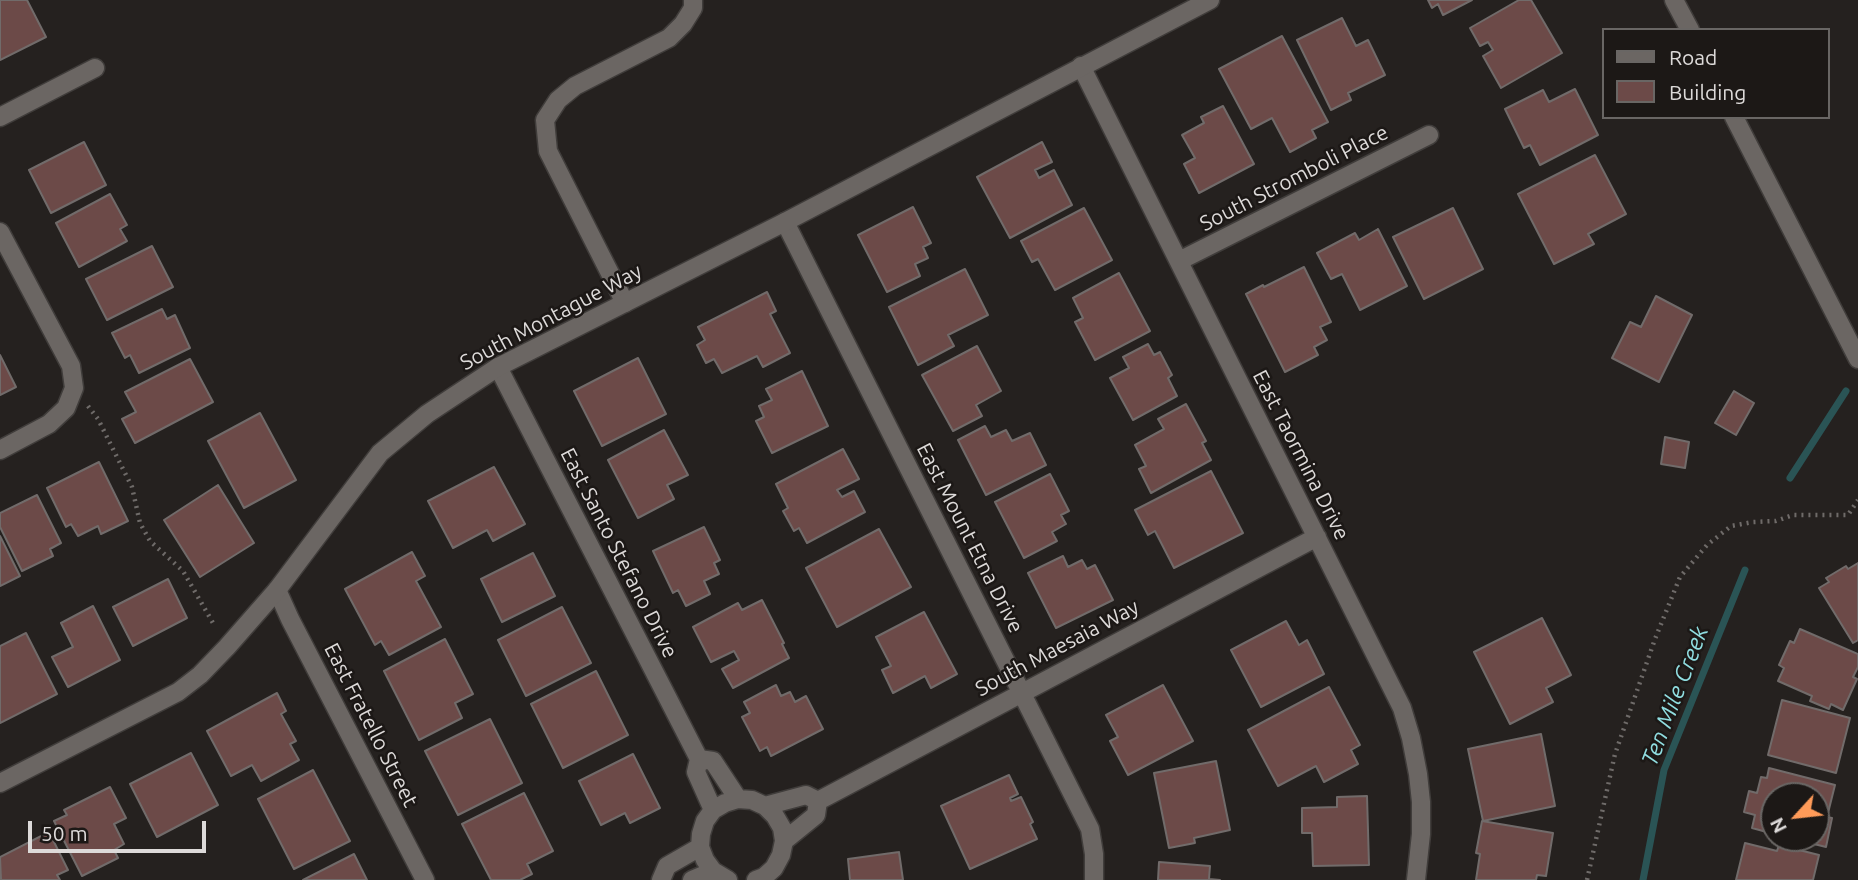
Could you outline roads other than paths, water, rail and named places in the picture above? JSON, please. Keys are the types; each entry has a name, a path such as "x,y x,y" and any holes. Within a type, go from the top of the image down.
{"street":[{"path":"625,303 548,151 545,120 558,100 575,86 669,38 683,24 693,8 693,0"},
{"name":"South Montague Way","path":"0,783 178,692 200,675 277,590 380,453 427,414 498,368 1210,0"},
{"path":"1674,0 1688,28"},
{"name":"East Taormina Drive","path":"1081,66 1402,708 1411,738 1421,802 1416,880"},
{"path":"0,117 95,68"},
{"path":"1735,119 1858,359"},
{"name":"South Stromboli Place","path":"1179,261 1429,135"},
{"name":"East Mount Etna Drive","path":"785,222 1090,829 1094,880"},
{"path":"0,232 71,366 74,388 66,408 49,425 0,450"},
{"name":"East Santo Stefano Drive","path":"498,368 699,759 696,772 713,810"},
{"name":"South Maesaia Way","path":"818,801 1317,537"},
{"name":"East Fratello Street","path":"277,590 425,880"},
{"name":"East Santo Stefano Drive","path":"699,759 713,761 738,799"},
{"name":"South Maesaia Way","path":"765,806 806,795 818,801"},
{"path":"720,876 705,860 700,847 705,821 713,810 725,803 738,799 752,800 765,806 775,816 782,828 784,841 777,874 756,880"},
{"name":"South Maesaia Way","path":"784,841 816,816 818,801"},
{"path":"661,880 667,866 700,847"},
{"path":"692,880 720,876"}],"waterway":[{"name":"Ten Mile Creek","path":"1790,478 1846,391"},
{"name":"Ten Mile Creek","path":"1643,880 1664,770 1745,570"}]}
